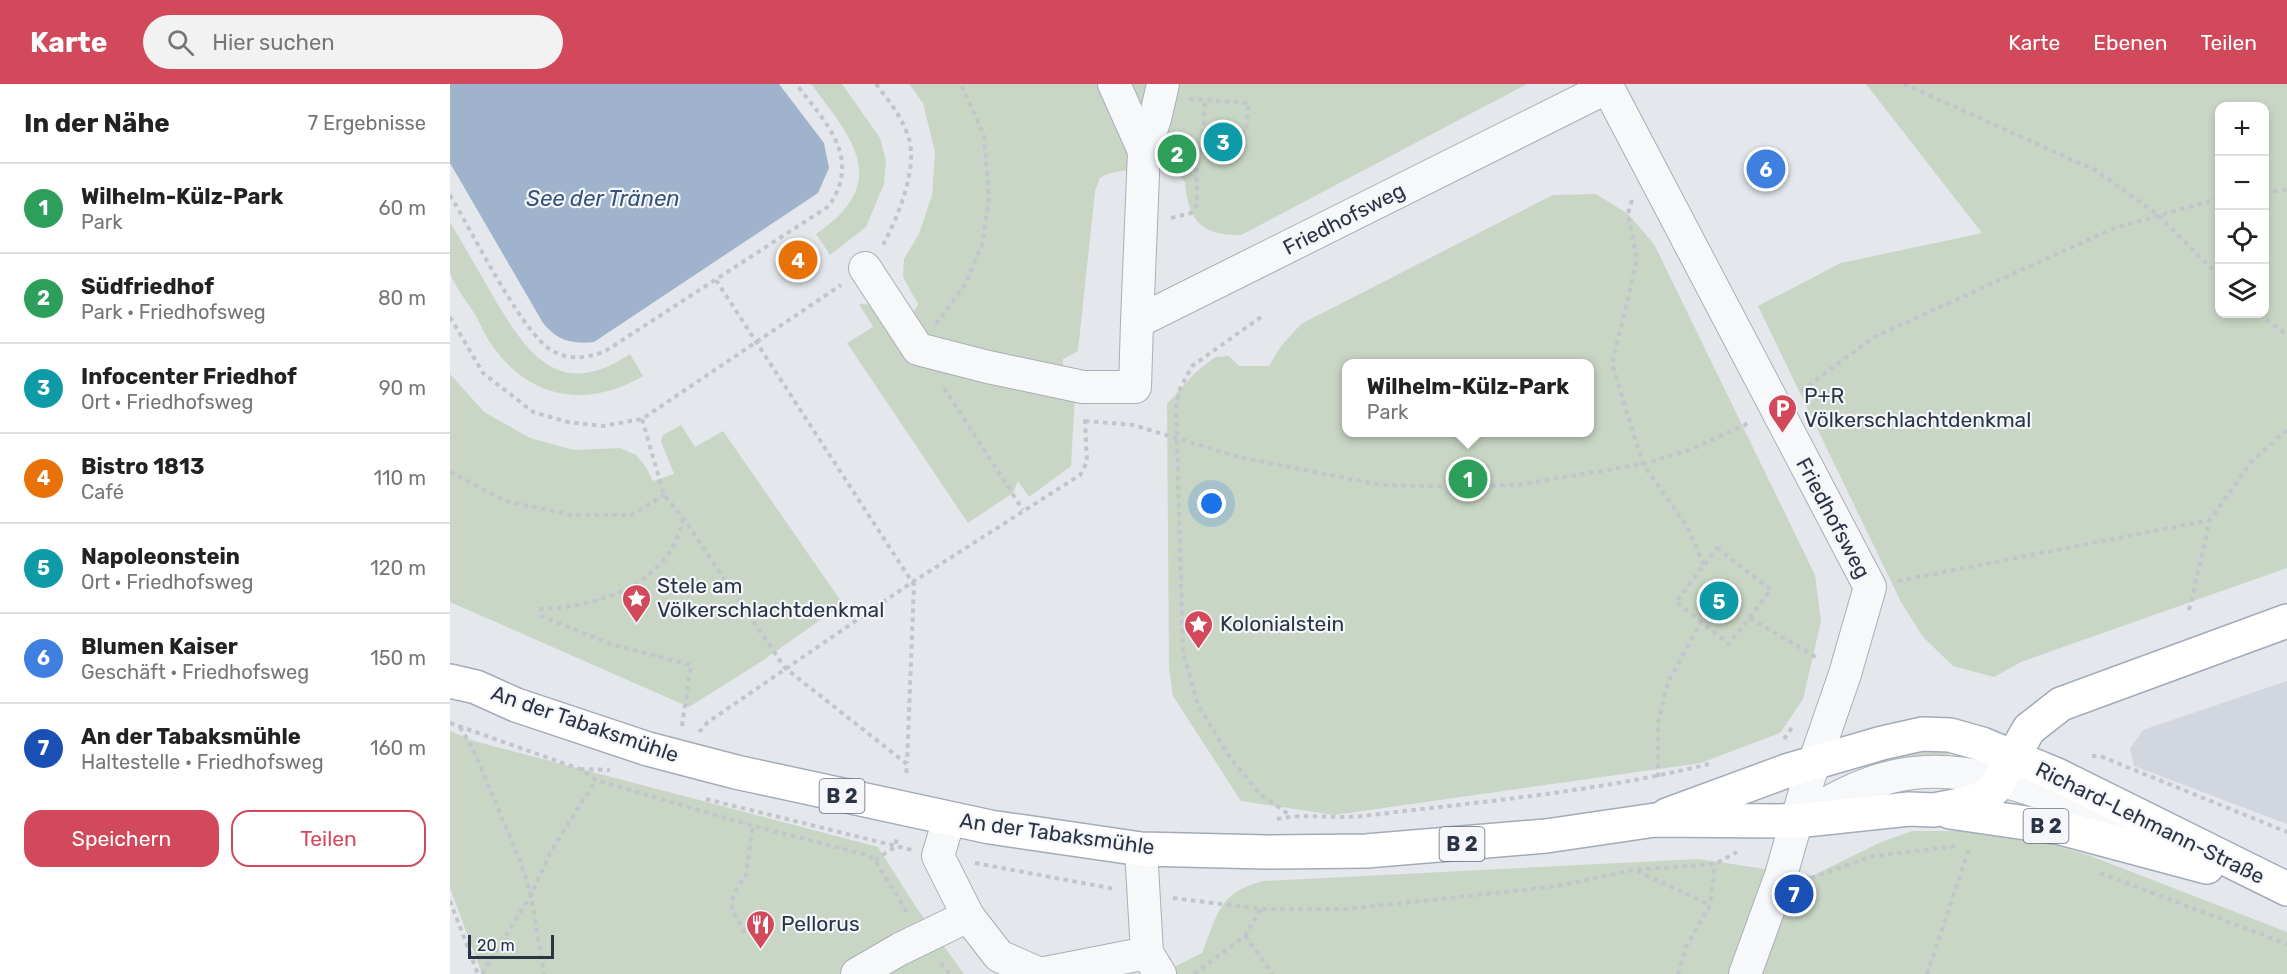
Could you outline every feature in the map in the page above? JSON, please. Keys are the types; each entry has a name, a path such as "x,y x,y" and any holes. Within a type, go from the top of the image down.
{"main road":[{"name":"An der Tabaksmühle","path":"450,664 459,685 573,725 736,772 949,819 1141,849 1267,852 1377,850 1546,836 1655,820 1796,821 1909,809 1934,810 1977,801 1990,793 2009,774 2035,722 2061,704 2287,621"},
{"name":"Richard-Lehmann-Straße","path":"1814,763 1882,743 1923,734 1967,738 2009,774 2029,809 2045,822 2061,828"},
{"name":"An der Tabaksmühle","path":"1655,820 1717,795 1814,763"},
{"name":"Richard-Lehmann-Straße","path":"2009,774 2057,775 2287,890"},
{"name":"Richard-Lehmann-Straße","path":"1934,810 2061,828 2287,890"}],"street":[{"path":"1114,84 1144,151"},
{"name":"Friedhofsweg","path":"1137,322 1607,86 1870,587 1845,674 1814,763 1781,875 1745,974"},
{"path":"865,268 918,349 988,367 1083,387 1135,387 1144,151 1155,119 1161,90"},
{"path":"1796,821 1840,796 1900,775 1946,771 2009,774"},
{"path":"949,819 938,856 968,916 999,956 1040,974 1154,964 1144,894 1141,849"},
{"path":"857,974 968,916"}],"path":[{"path":"450,195 530,331 549,350 564,356 580,359 604,352 829,206 839,191 843,167 836,135 796,84"},
{"path":"450,317 483,373 533,412 568,422 603,426 642,419 865,268 882,247 898,216 909,171 910,141 897,112 876,84"},
{"path":"961,84 984,135 989,199 982,245 965,285 918,349 1023,510"},
{"path":"1904,84 2097,171 2158,215 2215,272"},
{"path":"1161,90 1205,100 1249,103 1246,132 1243,131"},
{"path":"1202,152 1205,100"},
{"path":"1141,224 1191,213 1197,205 1196,152"},
{"path":"1648,167 1628,214 1637,260 1612,364 1643,464 1688,528 1704,566"},
{"path":"2269,192 2287,190"},
{"path":"1085,421 1133,425 1239,457 1381,485 1517,485 1643,464 1692,449 1776,410 1874,337 2112,229 2215,199"},
{"path":"716,280 914,585 907,764 902,809"},
{"path":"1262,317 1192,366 1180,389 1176,406 1183,653 1198,705 1229,756 1260,794 1291,816"},
{"path":"2264,318 2287,335"},
{"path":"676,756 708,722 785,668 911,583 1080,475 1087,462 1083,387"},
{"path":"642,419 664,495 683,518 785,668 907,764"},
{"path":"2189,610 2210,520 2251,462 2287,430"},
{"path":"450,472 506,501 571,515 631,514 664,495"},
{"path":"676,756 691,665 611,644 541,616 541,609 589,604 628,589 663,562 674,546 683,518"},
{"path":"1870,587 2210,520"},
{"path":"1717,548 1771,590 1729,644 1676,602 1704,566 1717,548"},
{"path":"1750,618 1845,674"},
{"path":"1658,777 1658,723 1668,682 1701,622"},
{"path":"1815,670 1818,659"},
{"path":"1774,742 1786,738 1796,721"},
{"path":"451,723 580,769 596,780 753,826 864,854 876,860 922,939 950,974"},
{"path":"459,727 473,749 521,863 531,895 544,974"},
{"path":"2089,756 2100,756 2287,832"},
{"path":"1268,821 1291,816 1352,817 1658,777 1719,762"},
{"path":"480,974 531,895 551,851 596,780"},
{"path":"745,933 732,910 733,896 746,874 753,826"},
{"path":"1927,974 1970,846"},
{"path":"1807,879 1873,856 1970,846 1981,847"},
{"path":"895,847 1144,894 1261,909 1348,909 1558,886 1634,870 1715,864 1710,905 1686,947 1678,974"},
{"path":"1634,870 1710,905"},
{"path":"2095,871 2287,944"},
{"path":"450,901 480,974"},
{"path":"1194,974 1245,936 1261,909"},
{"path":"1245,936 1273,974"}],"shaded area":[{"path":"2287,681 2287,824 2134,766 2130,749 2143,730"}],"green space":[{"path":"811,84 842,84 880,138 886,161 884,184 866,227 830,255 816,234 839,215 853,197 859,179 858,160 840,123"},
{"path":"909,84 1527,84 1241,235 1216,232 1206,229 1199,223 1189,206 1185,182 1170,172 1131,170 1100,178 1095,191 1078,351 1063,359 1064,391 1075,395 1071,466 1029,497 1018,481 1013,493 968,523 847,343 873,327 859,304 872,305 890,314 906,326 918,304 903,277 904,259 919,234 932,195 935,152 923,103"},
{"path":"1866,84 2287,84 2287,568 2021,662 1994,677 1953,666 1923,637 1901,602 1758,306 1841,263 1982,233"},
{"path":"1596,194 1628,214 1654,244 1815,575 1821,621 1803,699 1780,733 1701,763 1334,815 1241,801 1173,696 1169,668 1167,404 1196,372 1215,357 1229,356 1239,366 1269,366 1281,346 1301,324 1553,195"},
{"path":"450,222 507,319 534,353 548,365 565,372 584,373 605,367 630,354 643,376 604,392 584,395 565,394 529,381 512,368 485,334 452,278 450,273"},
{"path":"450,374 484,412 530,438 574,450 620,448 636,455 646,467 653,481 674,474 661,441 663,435 681,425 695,447 723,431 843,604 762,661 689,707 450,602"},
{"path":"450,731 474,741 878,847 916,907 964,974 482,974 450,888"},
{"path":"1927,750 1945,751 1950,755 1867,771 1872,762 1889,755"},
{"path":"1912,831 1962,831 2036,840 2088,855 2287,932 2287,974 1160,974 1202,953 1216,916 1228,899 1248,886 1263,881 1699,859 1812,876 1879,843"}],"water":[{"name":"See der Tränen","path":"450,84 779,84 824,143 829,168 818,193 594,342 572,342 554,334 543,323 450,163"}],"place":[{"name":"Infocenter Friedhof","path":"1223,142"},
{"name":"Südfriedhof","path":"1177,154"},
{"name":"Blumen Kaiser","path":"1766,169"},
{"name":"Bistro 1813","path":"798,260"},
{"name":"P+R Völkerschlachtdenkmal","path":"1783,434"},
{"name":"Wilhelm-Külz-Park","path":"1468,479"},
{"name":"Napoleonstein","path":"1719,601"},
{"name":"Stele am Völkerschlachtdenkmal","path":"636,624"},
{"name":"Kolonialstein","path":"1199,650"},
{"name":"An der Tabaksmühle","path":"1794,894"},
{"name":"Pellorus","path":"760,950"}]}
